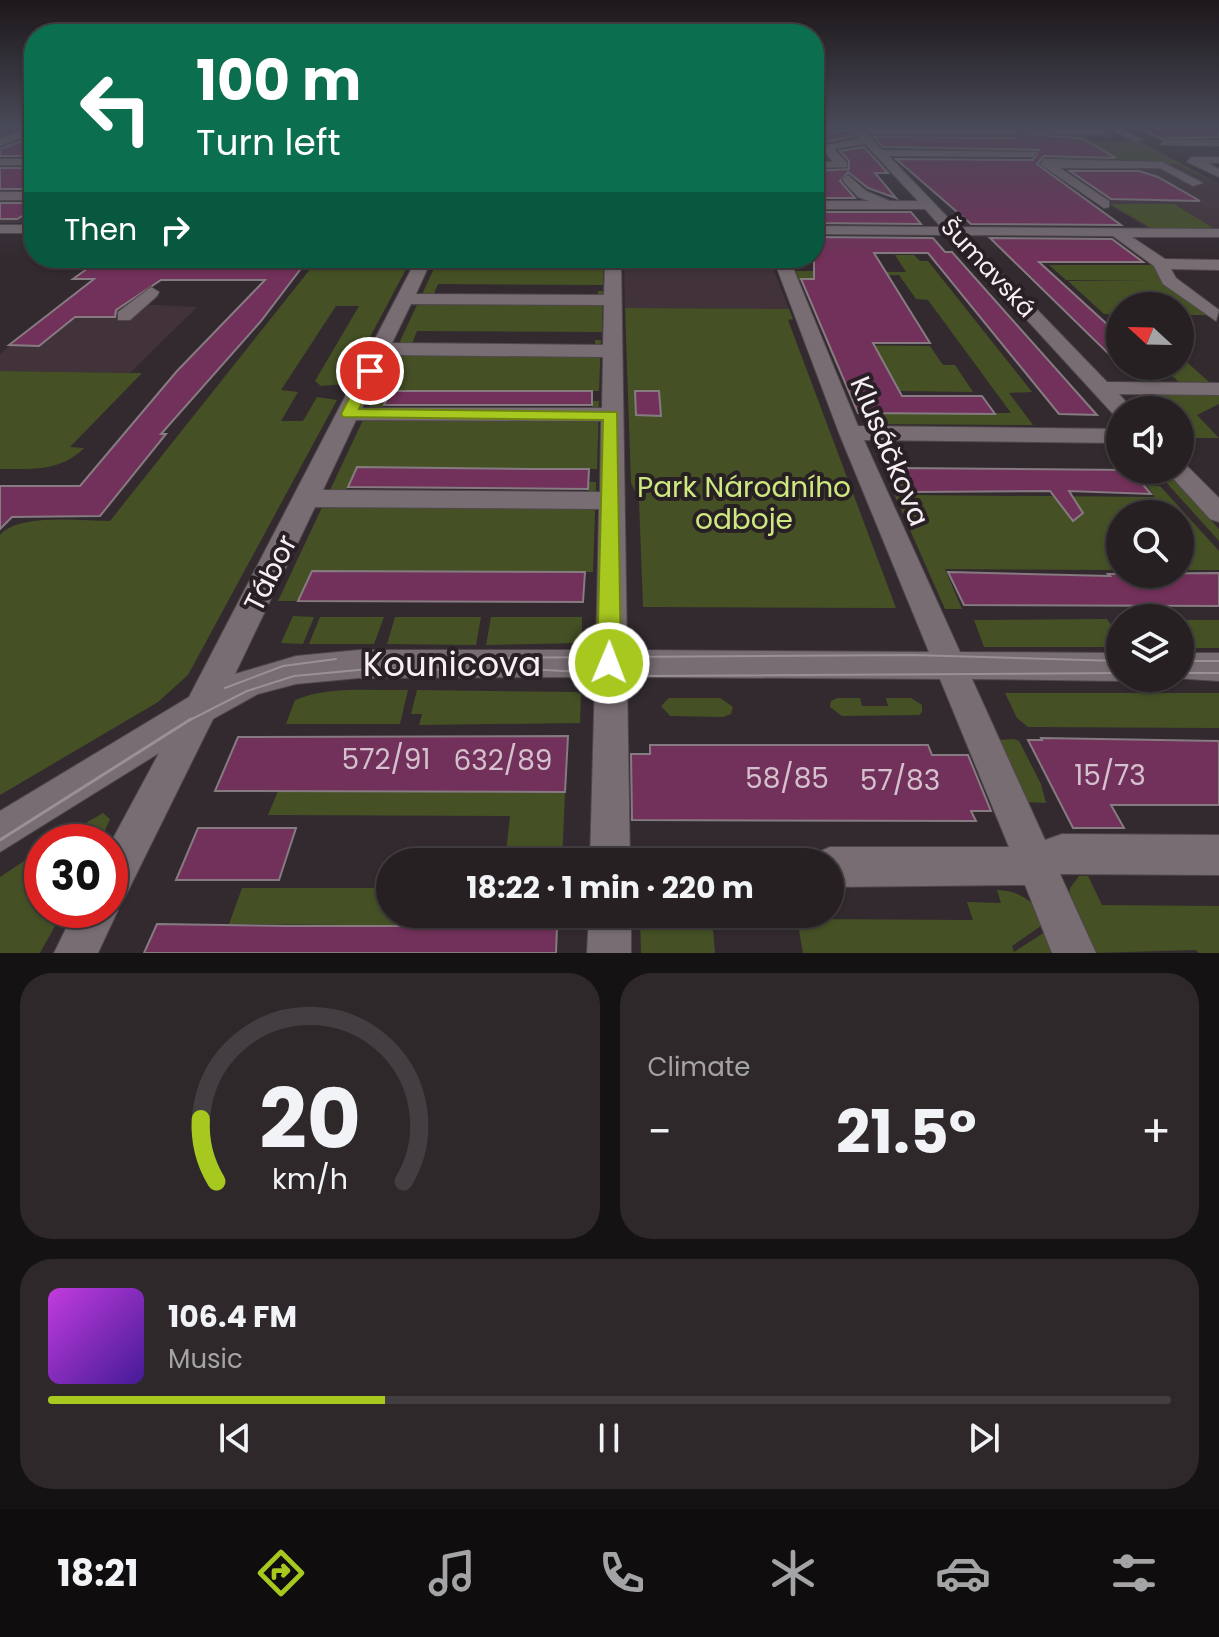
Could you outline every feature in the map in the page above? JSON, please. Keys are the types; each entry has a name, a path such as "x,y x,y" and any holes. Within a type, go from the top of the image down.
{"street":[{"name":"Šumavská","path":"896,170 1109,396"},
{"path":"1056,170 1104,204"},
{"path":"1173,170 1197,183"},
{"path":"848,179 862,194 894,205"},
{"path":"0,196 24,196"},
{"path":"824,205 929,205"},
{"path":"824,230 1219,233"},
{"path":"1117,233 1161,264 1169,281 1216,316"},
{"path":"1161,264 1219,265"},
{"name":"Tábor","path":"128,851 203,707 420,268"},
{"path":"610,848 613,268"},
{"name":"Klusáčkova","path":"785,268 850,433 949,666"},
{"path":"124,316 151,292"},
{"path":"405,299 613,300"},
{"path":"381,349 612,351"},
{"path":"1101,388 1219,389"},
{"path":"349,414 612,415"},
{"path":"850,433 1106,436"},
{"path":"1191,484 1219,513"},
{"path":"307,498 611,501"},
{"name":"Kounicova","path":"0,833 203,707 264,677 323,666 609,663 1106,667"},
{"path":"949,666 1074,953"},
{"path":"1194,667 1219,667"},
{"path":"844,867 1020,867 1062,854 1219,855"},
{"path":"76,953 88,928"},
{"path":"609,953 610,928"}],"shaded area":[{"path":"0,170 24,170 24,223 0,223"},
{"path":"1065,170 1192,170 1219,184 1219,229 1148,228 1111,206 1106,199"},
{"path":"624,268 773,268 789,309 625,308"},
{"path":"61,304 197,307 130,373 0,371 0,354"}],"green space":[{"path":"1110,204 1174,204 1215,229 1151,228"},
{"path":"895,255 914,255 920,261 928,261 1032,392 1009,393 1033,425 874,424 858,413 1011,413 928,300 916,299 899,275 799,280 795,271 906,272"},
{"path":"1049,265 1156,265 1185,292 1106,292 1104,314 1068,281 1151,281 1066,280"},
{"path":"311,268 407,268 345,384 321,386 315,381 359,306 336,306 281,390 298,392 281,421 303,421 317,397 337,400 188,675 158,702 0,795 0,535 9,528 36,521 110,521"},
{"path":"434,268 604,268 603,285 438,284 433,296 597,297 598,291 603,291 602,332 417,331 411,346 595,346 595,340 601,340 599,391 391,391 382,409 592,410 592,401 599,401 597,469 357,467 345,493 588,495 589,482 596,482 593,572 312,571 298,601 278,601"},
{"path":"1194,301 1209,315 1194,315"},
{"name":"Park Národního odboje","path":"625,308 789,309 793,319 788,320 896,608 643,607 639,500 631,483"},
{"path":"828,345 930,346 943,365 955,365 973,392 899,391 885,365 836,365"},
{"path":"1194,369 1209,382 1177,380 1194,380"},
{"path":"0,371 142,373 70,447 84,448 75,456 45,468 0,469"},
{"path":"1134,391 1219,392 1219,404 1197,415 1219,438 1194,438 1194,396 1139,396"},
{"path":"883,469 896,469 909,495 1155,497 1147,486 1160,486 1173,500 1106,500 1106,570 945,569 962,609 945,609"},
{"path":"1168,484 1178,484 1192,500 1182,500"},
{"path":"1194,502 1219,529 1219,541 1194,513"},
{"path":"1194,523 1219,551 1219,570 1194,570"},
{"path":"293,616 314,617 303,644 281,643"},
{"path":"320,617 384,617 374,644 309,644"},
{"path":"395,617 481,617 476,645 387,644"},
{"path":"491,617 582,617 582,643 486,645"},
{"path":"1106,619 1106,647 984,647 974,620"},
{"path":"1194,620 1219,620 1219,648 1194,648"},
{"path":"351,690 408,690 400,724 286,724 295,700 308,695"},
{"path":"417,690 576,692 581,694 580,723 419,725 422,714 411,714"},
{"path":"1005,693 1219,693 1219,728 1028,727 1017,718"},
{"path":"669,698 720,698 733,707 731,714 723,717 670,716 661,706"},
{"path":"860,698 862,706 888,706 886,698 911,698 922,705 922,712 919,715 842,716 830,707 831,701"},
{"path":"999,740 1019,741 1041,784 1046,803 1026,802"},
{"path":"382,785 395,792 565,792 563,848 507,848 510,816 268,815 278,791 380,792"},
{"path":"103,813 110,819 108,824 84,824"},
{"path":"24,861 24,928 54,928 40,953 0,953 0,877"},
{"path":"1079,876 1088,876 1102,905 1219,906 1219,953 1199,953 1196,950 1093,953 1069,897 1070,888"},
{"path":"242,888 376,888 376,925 363,925 361,932 346,932 347,925 229,924"},
{"path":"997,890 1013,893 1026,899 1048,921 1012,946 1014,952 1051,928 1053,953 803,953 799,928 844,928 844,919 973,920 967,902 1001,903"},
{"path":"481,928 496,928 495,931 481,931"},
{"path":"640,928 713,928 715,953 641,953"}],"building":[{"path":"0,170 24,170 24,189 0,189"},
{"path":"824,170 886,170 888,173 875,173 896,198 868,188 848,172 840,181 855,198 824,198"},
{"path":"909,170 1046,170 1121,225 971,224"},
{"path":"1070,171 1139,171 1158,177 1200,201 1111,199"},
{"path":"0,203 24,203 24,215 17,219 0,219"},
{"path":"824,212 911,212 921,224 824,223"},
{"path":"824,237 933,238 945,252 952,252 1097,415 1059,414 928,253 874,253 930,343 873,343 902,396 982,396 995,414 858,413 801,279 814,279 814,268 824,268"},
{"path":"990,238 1112,239 1143,262 1039,262 1106,323 1106,351"},
{"path":"88,268 301,268 261,321 161,434 166,434 100,516 12,517 0,529 0,486 80,486 177,371 265,280 161,280 116,310 115,317 75,317 39,346 9,345 94,279 73,279"},
{"path":"391,391 592,391 592,405 384,405"},
{"path":"635,391 659,391 661,416 636,415"},
{"path":"357,467 589,469 588,489 348,487"},
{"path":"898,468 1106,470 1106,484 1143,484 1151,494 1069,491 1083,513 1073,521 1050,491 910,492"},
{"path":"312,571 585,572 583,602 298,601"},
{"path":"948,572 1106,576 1106,588 1194,588 1194,573 1219,573 1219,606 964,605"},
{"path":"568,736 565,792 215,791 238,737"},
{"path":"1028,740 1219,741 1219,805 1111,805 1124,828 1073,828"},
{"path":"650,745 928,745 932,755 968,755 991,811 971,811 976,821 632,820 631,754 650,754"},
{"path":"198,828 296,828 279,880 176,880"},
{"path":"157,924 557,928 556,953 144,953"}],"tram line":[{"path":"456,658 912,655 1106,661"},
{"path":"225,688 283,666 336,659"},
{"path":"1194,661 1219,661"},
{"path":"188,721 247,691 294,676 369,669 545,670 654,676 1106,673"},
{"path":"1194,673 1219,673"},
{"path":"0,840 191,719"}],"route":[{"path":"370,371 349,414 612,415 609,663"}]}
